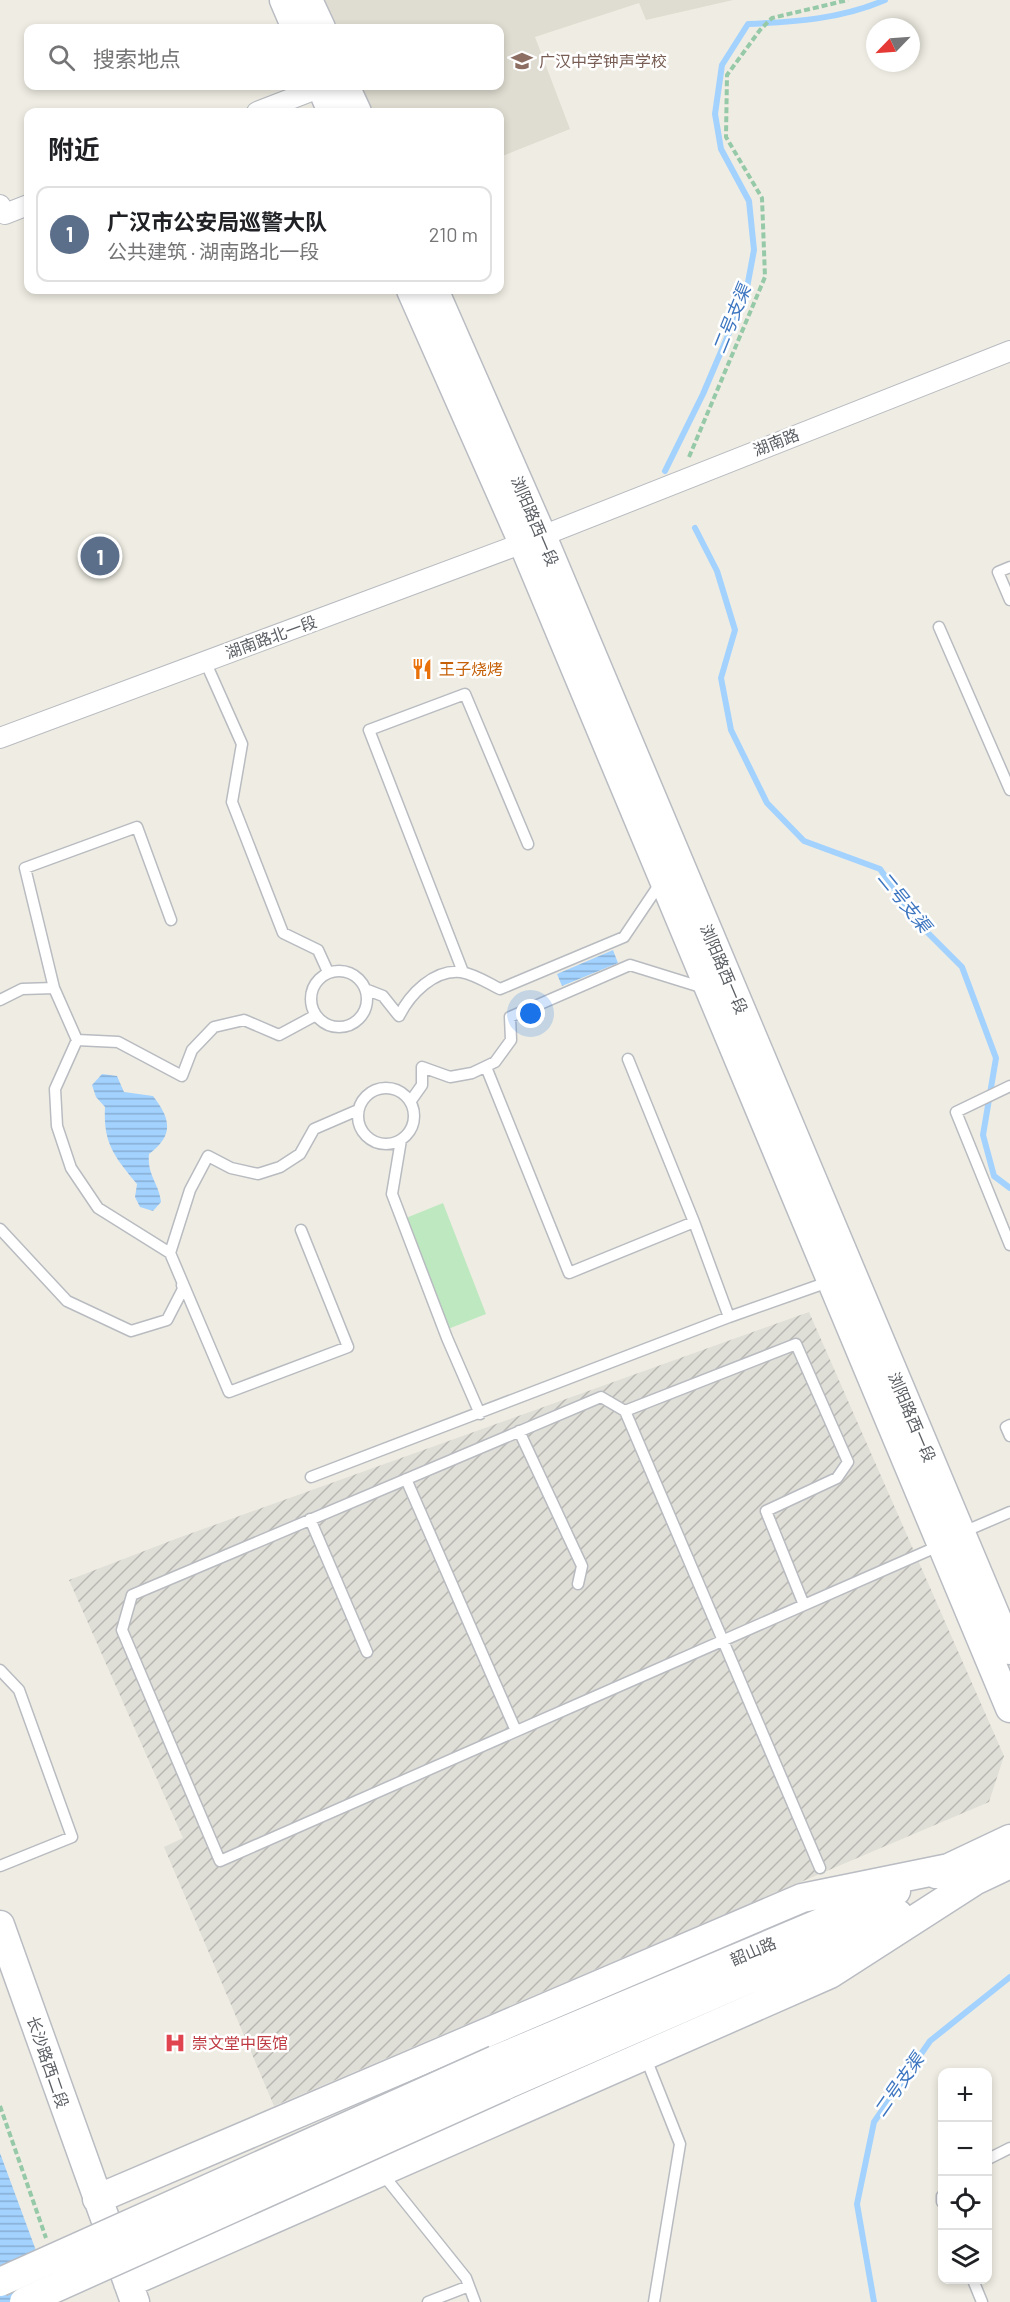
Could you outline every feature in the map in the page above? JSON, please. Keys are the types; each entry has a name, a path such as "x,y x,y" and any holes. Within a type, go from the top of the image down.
{"street":[{"path":"284,0 294,24"},
{"path":"308,0 319,24"},
{"path":"268,108 317,90"},
{"path":"329,90 331,108"},
{"path":"332,90 353,108"},
{"path":"2,212 24,206"},
{"path":"413,294 532,539 663,879 831,1281 951,1539 1010,1708"},
{"name":"浏阳路西一段","path":"436,294 532,539 951,1539 1010,1650"},
{"name":"湖南路","path":"532,539 1010,351"},
{"name":"湖南路北一段","path":"0,738 532,539"},
{"name":"韶山路","path":"963,1874 1010,1839"},
{"name":"韶山路","path":"500,2073 963,1874 1010,1864"},
{"path":"131,2292 381,2172 830,1974 963,1874"},
{"path":"97,2199 801,1898 963,1874"},
{"name":"长沙路西二段","path":"0,1925 131,2292"},
{"path":"0,2282 500,2073"},
{"path":"24,2302 500,2073"}],"lane":[{"path":"1010,567 998,572 1010,600"},
{"path":"939,627 1010,790"},
{"path":"205,661 242,744 232,802 283,933 318,950 328,972"},
{"path":"463,972 369,730 465,694 528,844"},
{"path":"170,1253 98,1208 71,1168 57,1126 55,1089 77,1040 54,988 25,868 137,827 171,920"},
{"path":"365,989 383,996 399,1016 408,998 426,983 451,972 463,972 500,989 624,937 663,879"},
{"path":"410,1102 422,1085 422,1067 450,1077 486,1067 495,1062 511,1040 510,1017 630,965 709,989"},
{"path":"346,971 361,981 365,989 366,1007 354,1023 336,1027 326,1024 316,1016 310,1002 315,983 328,972 346,971"},
{"path":"0,1000 22,988 54,988"},
{"path":"77,1040 118,1042 182,1076 192,1050 214,1027 244,1020 279,1035 316,1016"},
{"path":"628,1059 694,1222 729,1317"},
{"path":"486,1067 569,1273 694,1222"},
{"path":"1010,1086 956,1112 1010,1245"},
{"path":"302,1230 348,1347 229,1392 183,1289 170,1253 190,1190 208,1156 231,1168 258,1174 280,1167 300,1154 314,1129 358,1110 368,1094 384,1088 401,1093 410,1102 414,1116 413,1125 401,1140 392,1194 447,1338 480,1414"},
{"path":"358,1110 360,1129 366,1136 383,1144 401,1140"},
{"path":"0,1228 67,1301 130,1331 167,1320 183,1289"},
{"path":"311,1477 729,1317 831,1281"},
{"path":"625,1411 796,1344 848,1462 837,1478 766,1511 804,1605"},
{"path":"820,1868 724,1640 625,1411 601,1397 132,1594 123,1630 220,1861 516,1731 724,1640 804,1605 1010,1512"},
{"path":"1010,1425 1006,1427 1010,1436"},
{"path":"519,1431 582,1566 578,1584"},
{"path":"406,1479 516,1731"},
{"path":"310,1519 367,1652"},
{"path":"0,1670 19,1689 72,1837 0,1866"},
{"path":"645,2056 680,2144 654,2302"},
{"path":"992,2157 1010,2148"},
{"path":"381,2172 466,2278 474,2302"},
{"path":"975,2284 982,2302"},
{"path":"428,2302 469,2286"}],"path":[{"path":"679,480 765,277 762,198 726,137 728,75 760,30 772,18 848,0"},
{"path":"0,2106 49,2246"}],"shaded area":[{"name":"广汉中学钟声学校","path":"323,0 733,0 646,20 639,3 535,37 570,129 504,155 504,108 369,108 361,90 504,90 504,24 333,24"},
{"path":"809,1312 1004,1756 989,1802 274,2106 164,1847 183,1838 69,1580 178,1538"}],"green space":[{"path":"443,1203 486,1314 448,1329 406,1218"}],"water":[{"path":"613,950 618,963 562,986 557,974"},
{"path":"102,1074 117,1076 124,1092 153,1096 166,1119 166,1133 163,1140 149,1154 151,1174 161,1202 153,1211 140,1207 135,1197 137,1184 122,1166 108,1141 105,1107 96,1097 92,1085"},
{"path":"0,2153 55,2302 0,2302"}],"waterway":[{"name":"二号支渠","path":"665,471 703,394 746,293 754,250 749,201 721,149 715,114 722,65 748,24 800,21 835,15 885,0"},
{"name":"二号支渠","path":"695,528 717,571 735,630 721,678 731,730 767,803 804,841 880,869 917,922 962,967 996,1058 983,1135 994,1176 1010,1188"},
{"name":"二号支渠","path":"874,2302 857,2204 874,2122 930,2041 1010,1977"}],"place":[{"name":"广汉中学钟声学校","path":"522,61"},
{"name":"广汉市公安局巡警大队","path":"100,556"},
{"name":"王子烧烤","path":"422,669"},
{"name":"崇文堂中医馆","path":"175,2043"}]}
